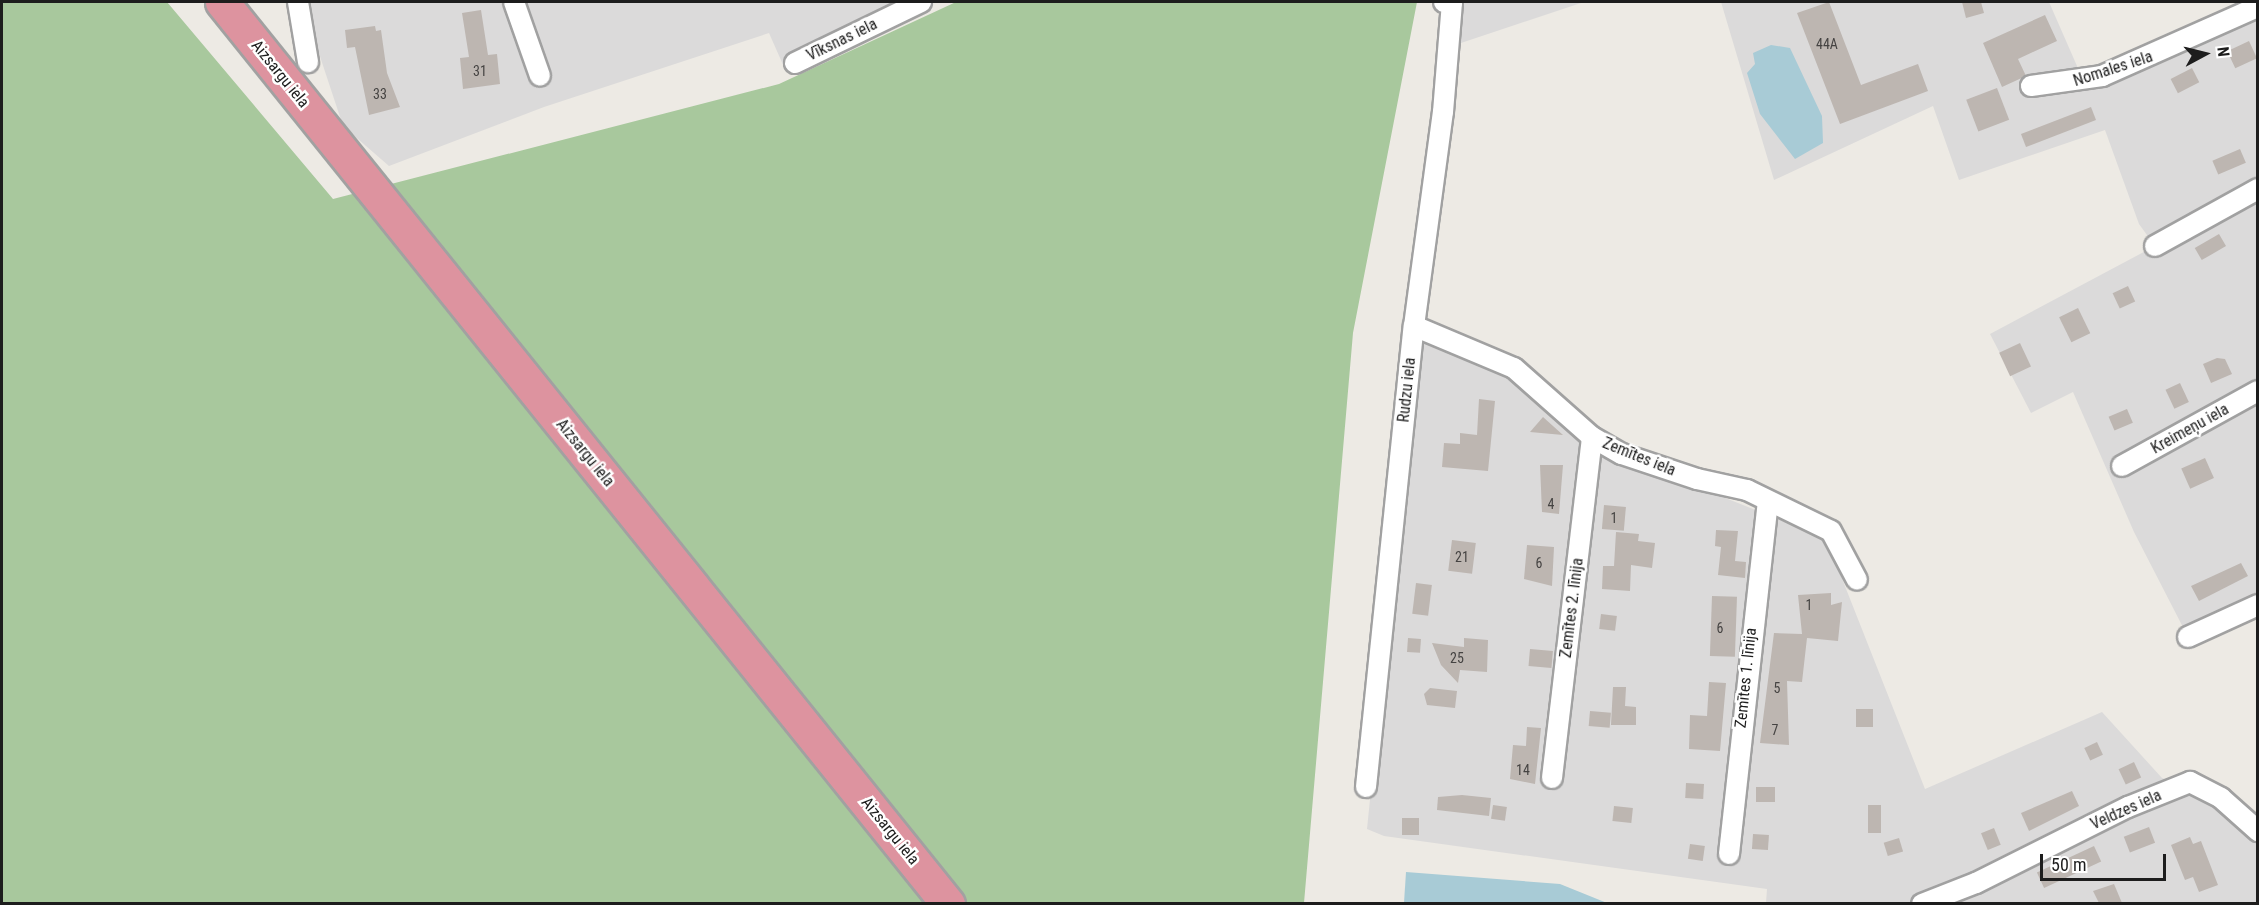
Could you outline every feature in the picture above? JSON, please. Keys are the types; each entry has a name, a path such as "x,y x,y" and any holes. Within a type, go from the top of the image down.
{"highway":[{"name":"Aizsargu iela","path":"222,2 948,903"}],"street":[{"path":"298,2 308,62"},
{"path":"514,2 540,76"},
{"name":"Vīksnas iela","path":"795,63 921,2"},
{"name":"Rudzu iela","path":"1366,787 1414,326 1452,2"},
{"name":"Nomales iela","path":"2031,86 2102,76 2258,7"},
{"path":"2155,246 2258,189"},
{"name":"Zemītes iela","path":"1414,326 1514,368 1592,437 1651,465 1748,490 1768,503 1831,531 1857,580"},
{"name":"Kreimeņu iela","path":"2122,466 2258,391"},
{"name":"Zemītes 2. līnija","path":"1552,778 1592,437"},
{"name":"Zemītes 1. līnija","path":"1729,854 1768,503"},
{"path":"2188,637 2258,605"},
{"name":"Veldzes iela","path":"1922,903 1976,883 2128,807 2190,782 2221,798 2258,831"}],"shaded area":[{"path":"302,2 920,2 784,67 769,33 544,107 389,166 343,126"},
{"path":"1450,2 1584,2 1449,47"},
{"path":"1721,2 2049,2 2084,82 2257,7 2257,603 2188,637 2134,532 2073,392 2031,413 1990,334 2155,246 2139,224 2105,130 1959,180 1933,106 1774,180"},
{"path":"1417,339 1487,362 1597,447 1826,538 1925,789 2102,712 2162,778 2207,794 2257,836 2257,903 1766,903 1767,889 1384,836 1367,829"}],"green space":[{"path":"2,2 167,2 333,199 779,84 956,2 1417,2 1353,333 1304,903 2,904"}],"water":[{"path":"1771,45 1790,48 1822,116 1823,143 1795,159 1760,114 1747,73 1755,64 1753,53"},
{"path":"1406,872 1560,884 1607,903 1404,903"}],"building":[{"path":"1829,2 1861,85 1918,64 1928,91 1840,124 1797,13"},
{"path":"1962,2 1981,2 1984,13 1966,18"},
{"path":"481,10 488,55 497,54 500,84 463,89 460,58 469,57 462,13"},
{"path":"2045,15 2057,41 2018,59 2026,76 2002,87 1983,43"},
{"path":"375,26 376,31 381,30 387,73 400,107 369,115 355,47 347,48 345,30"},
{"path":"2249,41 2257,58 2235,68 2227,51"},
{"path":"2192,68 2199,82 2178,93 2171,79"},
{"path":"1997,88 2009,120 1978,132 1966,100"},
{"path":"2091,107 2096,120 2026,147 2021,134"},
{"path":"2240,149 2246,163 2218,175 2212,161"},
{"path":"2219,234 2226,246 2202,260 2195,248"},
{"path":"2128,286 2135,301 2120,309 2113,293"},
{"path":"2078,308 2090,333 2071,342 2059,317"},
{"path":"2020,343 2031,367 2010,376 1999,353"},
{"path":"2217,358 2225,359 2232,374 2211,383 2203,364"},
{"path":"2180,383 2189,402 2174,409 2165,390"},
{"path":"1479,399 1495,401 1488,471 1442,467 1444,443 1460,444 1460,433 1477,435"},
{"path":"2127,409 2133,423 2114,431 2109,417"},
{"path":"1543,417 1563,435 1530,432"},
{"path":"2205,458 2214,478 2190,489 2181,469"},
{"path":"1540,465 1563,465 1559,514 1542,512"},
{"path":"1604,505 1626,507 1624,531 1602,529"},
{"path":"1716,530 1738,531 1735,561 1746,562 1745,578 1718,575 1721,547 1715,546"},
{"path":"1616,532 1639,534 1638,541 1655,543 1652,568 1631,565 1630,591 1602,589 1603,566 1614,566"},
{"path":"1452,540 1476,543 1472,574 1448,571"},
{"path":"1527,545 1554,547 1552,586 1524,579"},
{"path":"2241,563 2248,576 2199,601 2191,586"},
{"path":"1416,583 1432,585 1428,616 1412,614"},
{"path":"1831,593 1831,605 1842,602 1838,641 1807,638 1802,682 1787,681 1789,745 1760,743 1774,633 1802,634 1798,595"},
{"path":"1712,596 1737,597 1735,657 1710,656"},
{"path":"1601,614 1617,616 1615,631 1599,629"},
{"path":"1408,638 1421,639 1420,653 1407,652"},
{"path":"1464,638 1488,640 1487,672 1460,670 1458,683 1441,665 1432,643 1464,647"},
{"path":"1530,649 1553,651 1551,668 1529,666"},
{"path":"1709,682 1726,683 1720,751 1689,749 1690,715 1707,716"},
{"path":"1613,687 1626,687 1625,706 1636,707 1636,725 1611,725"},
{"path":"1430,688 1457,691 1455,708 1427,705 1424,694"},
{"path":"1856,709 1873,709 1873,727 1856,727"},
{"path":"1590,711 1611,713 1610,728 1589,726"},
{"path":"1527,727 1541,728 1535,784 1510,779 1513,745 1526,746"},
{"path":"2097,742 2103,755 2090,761 2084,748"},
{"path":"2134,762 2141,777 2126,785 2119,769"},
{"path":"1686,783 1704,784 1703,799 1685,798"},
{"path":"1756,787 1775,787 1775,802 1756,802"},
{"path":"2072,791 2079,806 2029,831 2021,813"},
{"path":"1462,795 1491,798 1489,816 1437,810 1438,797"},
{"path":"1493,805 1507,807 1505,821 1491,819"},
{"path":"1868,805 1881,805 1881,833 1868,833"},
{"path":"1614,806 1633,808 1631,823 1612,821"},
{"path":"1402,818 1419,818 1419,835 1402,835"},
{"path":"2149,827 2155,843 2130,853 2124,837"},
{"path":"1994,828 2001,845 1988,850 1981,833"},
{"path":"1753,834 1769,835 1768,850 1752,849"},
{"path":"2190,837 2193,844 2201,841 2218,885 2199,892 2193,877 2185,880 2171,845"},
{"path":"1899,838 1903,851 1888,856 1884,843"},
{"path":"1690,844 1705,846 1703,861 1688,859"},
{"path":"2094,846 2101,861 2044,888 2037,873"},
{"path":"2114,884 2122,903 2099,903 2093,891"}]}
